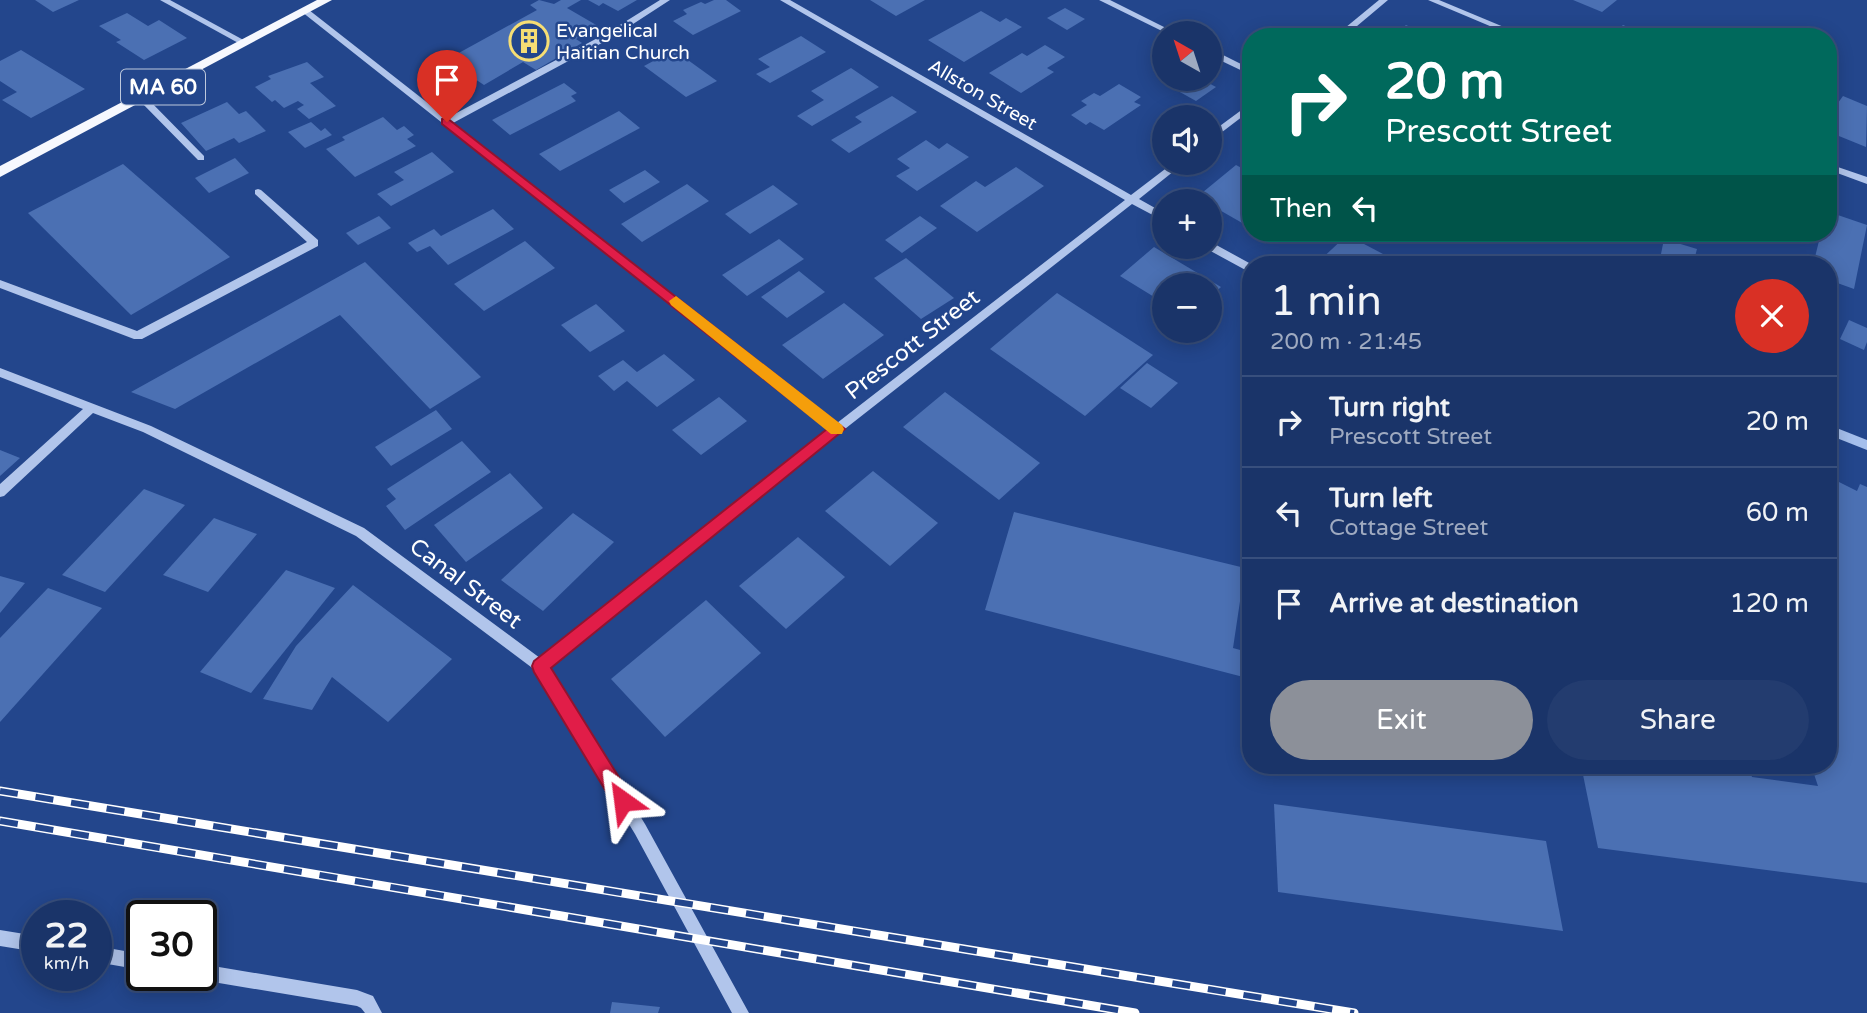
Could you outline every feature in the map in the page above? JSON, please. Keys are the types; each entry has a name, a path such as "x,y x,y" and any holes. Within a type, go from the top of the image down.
{"main road":[{"name":"MA 60","path":"0,172 326,0"}],"street":[{"path":"164,0 244,43"},
{"path":"447,122 610,35 666,0"},
{"name":"Allston Street","path":"785,0 1152,211"},
{"path":"1104,0 1152,23"},
{"path":"1349,28 1384,0"},
{"path":"1432,0 1502,28"},
{"path":"306,12 837,429"},
{"path":"1222,58 1242,68"},
{"path":"142,98 201,158"},
{"path":"1222,129 1242,113"},
{"path":"1837,170 1867,181"},
{"name":"Prescott Street","path":"540,666 837,429 1165,175"},
{"path":"0,284 138,336 314,243 258,192"},
{"path":"1222,252 1242,264"},
{"name":"Canal Street","path":"0,372 147,429 360,532 540,666 639,829 741,1013"},
{"path":"0,492 92,407"},
{"path":"0,938 21,941"},
{"path":"217,975 357,998 367,1002 374,1013"}],"building":[{"path":"35,0 79,0 53,12"},
{"name":"Evangelical Haitian Church","path":"539,0 554,4 561,0 581,0 567,8 598,26 576,39 582,43 536,70 523,62 484,85 446,60 537,10 530,5"},
{"name":"Evangelical Haitian Church","path":"588,0 637,0 618,11 603,3 599,6"},
{"path":"714,0 726,0 741,11 693,35 673,21 687,14 683,10"},
{"path":"870,0 925,0 896,16"},
{"path":"1573,0 1617,0 1602,12"},
{"path":"1065,8 1085,19 1067,30 1047,18"},
{"path":"981,11 1000,22 1006,18 1022,27 964,62 928,40"},
{"path":"127,13 148,26 159,20 187,38 144,60 116,42 121,40 99,26"},
{"path":"801,36 826,52 770,83 756,74 770,67 758,59"},
{"path":"1045,45 1065,57 1047,68 1054,72 1021,93 989,73 1022,53 1027,56"},
{"path":"21,50 85,89 31,118 2,100 17,92 0,81 0,61"},
{"path":"674,50 717,81 686,97 644,66"},
{"path":"307,62 324,77 310,83 336,106 309,119 297,109 304,105 298,101 284,108 275,100 272,102 255,87 271,79 268,76"},
{"path":"851,68 879,87 812,126 797,116 824,100 811,91"},
{"path":"564,83 577,93 571,96 576,101 510,135 492,120"},
{"path":"1119,84 1141,97 1134,102 1141,105 1104,130 1090,122 1086,125 1071,115 1087,105 1081,101 1094,93 1100,96"},
{"path":"1178,91 1210,91 1196,101"},
{"path":"892,96 917,112 849,153 831,140 862,122 855,117"},
{"path":"1843,96 1867,106 1866,147 1837,135 1837,104"},
{"path":"227,102 239,114 246,111 266,131 239,143 234,138 206,151 181,123"},
{"path":"619,111 640,128 560,171 539,154"},
{"path":"383,117 397,130 404,126 414,135 407,139 416,146 355,177 326,149 345,140 342,137"},
{"path":"311,122 321,131 325,128 332,135 305,148 288,132"},
{"path":"926,140 939,149 947,143 969,157 917,191 896,176 910,168 897,159"},
{"path":"432,152 454,172 391,206 377,194 404,180 394,172"},
{"path":"235,158 249,173 209,193 195,178"},
{"path":"123,164 230,257 131,315 28,213"},
{"path":"1236,165 1242,168 1242,223 1222,211 1222,189 1207,189"},
{"path":"1016,167 1044,186 977,232 940,206 976,181 985,187"},
{"path":"645,170 660,182 624,203 609,190"},
{"path":"687,184 709,201 642,242 621,224"},
{"path":"773,185 798,204 750,234 725,214"},
{"path":"493,209 514,229 448,265 430,246 417,252 408,243 434,229 441,236"},
{"path":"1837,215 1867,225 1854,289 1837,283 1837,256 1815,256 1819,242 1837,242"},
{"path":"379,216 391,228 358,245 346,233"},
{"path":"920,216 937,228 902,253 885,240"},
{"path":"779,239 804,259 747,296 722,275"},
{"path":"525,241 555,268 484,311 454,284"},
{"path":"1340,242 1360,242 1387,256 1325,256"},
{"path":"1663,242 1674,242 1697,249 1695,256 1661,256"},
{"path":"1152,249 1152,259 1174,259 1198,273 1152,273 1152,296 1120,276"},
{"path":"906,258 954,298 921,319 874,278"},
{"path":"365,262 481,377 430,409 340,315 175,409 131,392"},
{"path":"799,271 825,292 787,318 761,297"},
{"path":"1057,293 1153,355 1085,416 990,349"},
{"path":"844,303 884,335 823,379 782,345"},
{"path":"596,304 625,331 590,352 561,325"},
{"path":"1849,320 1867,328 1864,350 1840,339"},
{"path":"664,354 695,380 657,407 627,381 614,391 598,376 623,360 637,372"},
{"path":"1147,363 1178,383 1151,408 1120,388"},
{"path":"945,392 1040,463 999,500 903,427"},
{"path":"719,397 747,421 701,455 672,430"},
{"path":"436,410 452,429 391,466 375,447"},
{"path":"462,441 491,472 405,530 386,506 396,499 387,489"},
{"path":"0,450 20,458 0,476"},
{"path":"873,471 938,523 890,566 825,511"},
{"path":"510,473 543,508 466,562 434,525"},
{"path":"1837,481 1857,491 1860,484 1867,487 1867,883 1598,848 1583,774 1751,774 1752,777 1818,786 1814,774 1837,774"},
{"path":"144,489 185,505 105,592 62,575"},
{"path":"1014,512 1242,567 1242,588 1233,648 1242,650 1242,677 985,610"},
{"path":"573,513 614,542 543,611 501,580"},
{"path":"214,518 257,534 208,592 163,575"},
{"path":"798,537 845,577 786,629 739,586"},
{"path":"286,570 335,588 251,693 200,672"},
{"path":"0,576 25,583 0,613"},
{"path":"353,585 452,659 388,722 332,677 312,710 263,699 296,646"},
{"path":"48,588 102,608 0,722 0,638"},
{"path":"706,600 761,653 665,737 611,679"},
{"path":"1274,804 1546,841 1563,931 1278,892"},
{"path":"612,1002 660,1007 658,1013 610,1013"}],"waterway":[{"path":"1837,433 1867,445"}],"railway":[{"path":"0,791 1354,1013"},
{"path":"0,821 1135,1013"}],"slow traffic":[{"path":"676,301 836,429"}],"place":[{"name":"Evangelical Haitian Church","path":"529,41"}],"route":[{"path":"447,122 837,429 540,666 623,801"}]}
